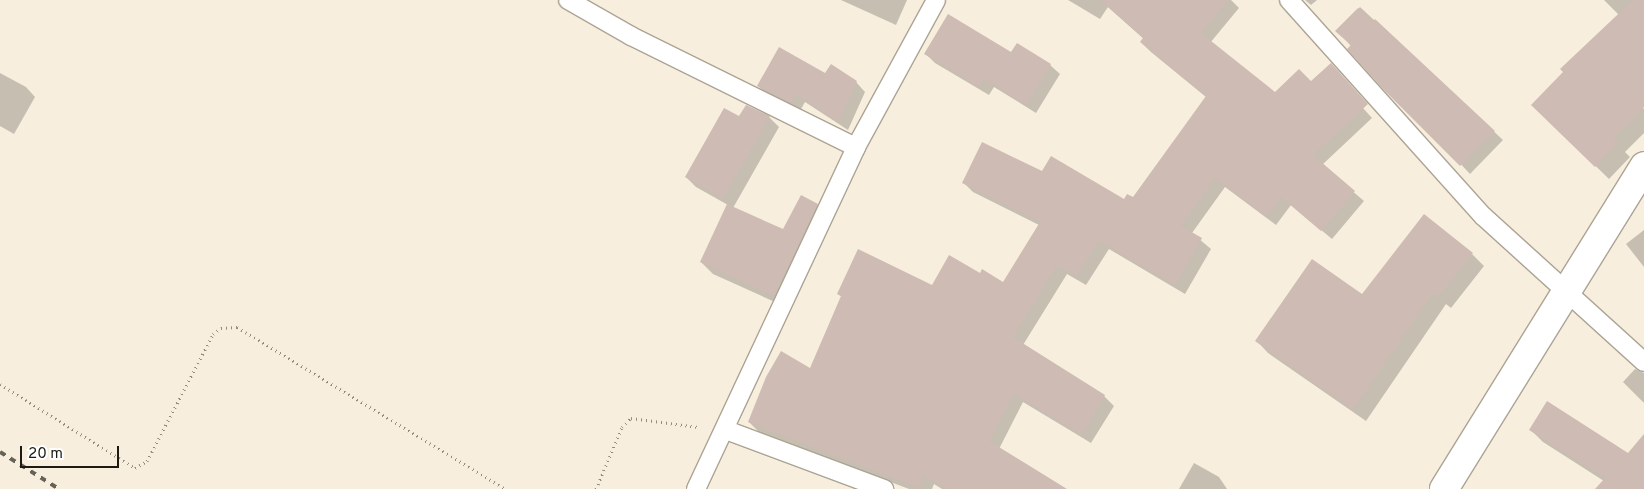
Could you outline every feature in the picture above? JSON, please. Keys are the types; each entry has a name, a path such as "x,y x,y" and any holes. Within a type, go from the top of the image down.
{"street":[{"path":"1444,489 1644,166"}],"lane":[{"path":"568,0 631,36 856,147"},
{"path":"696,489 726,430 856,147 936,0"},
{"path":"1289,0 1483,216 1644,362"},
{"path":"726,430 884,489"}],"path":[{"path":"0,384 135,468 147,462 213,334 221,328 237,327 506,489"},
{"path":"596,489 622,427 632,418 726,430"}],"building":[{"path":"1100,0 1228,0 1201,33 1275,92 1299,69 1311,81 1331,63 1368,104 1313,155 1355,191 1321,231 1281,197 1266,217 1215,178 1181,226 1202,238 1175,285 1099,241 1076,276 1057,265 1013,337 1105,395 1082,435 1013,394 989,441 1067,489 947,489 924,476 919,488 748,422 766,377 781,351 810,368 841,296 837,294 858,249 932,285 949,255 980,273 982,269 1003,282 1040,222 962,183 982,142 1042,171 1051,156 1124,199 1127,194 1133,197 1206,96 1140,42 1143,38"},
{"path":"1633,0 1644,0 1644,107 1613,138 1618,143 1595,167 1531,105 1563,72 1560,69"},
{"path":"1358,8 1373,22 1375,19 1495,131 1460,166 1383,89 1347,49 1351,45 1335,31"},
{"path":"948,14 1011,52 1017,43 1051,64 1026,105 984,79 979,87 924,54"},
{"path":"779,47 825,73 831,64 857,81 838,122 796,94 791,103 757,86"},
{"path":"746,105 770,116 723,199 685,177 724,108 739,116"},
{"path":"801,195 818,204 774,296 700,262 727,204 783,229"},
{"path":"1424,214 1473,253 1438,297 1433,293 1353,410 1255,341 1312,259 1362,294"},
{"path":"1547,401 1628,453 1644,434 1644,489 1595,489 1605,478 1529,430"}],"railway":[{"path":"0,452 59,489"}]}
